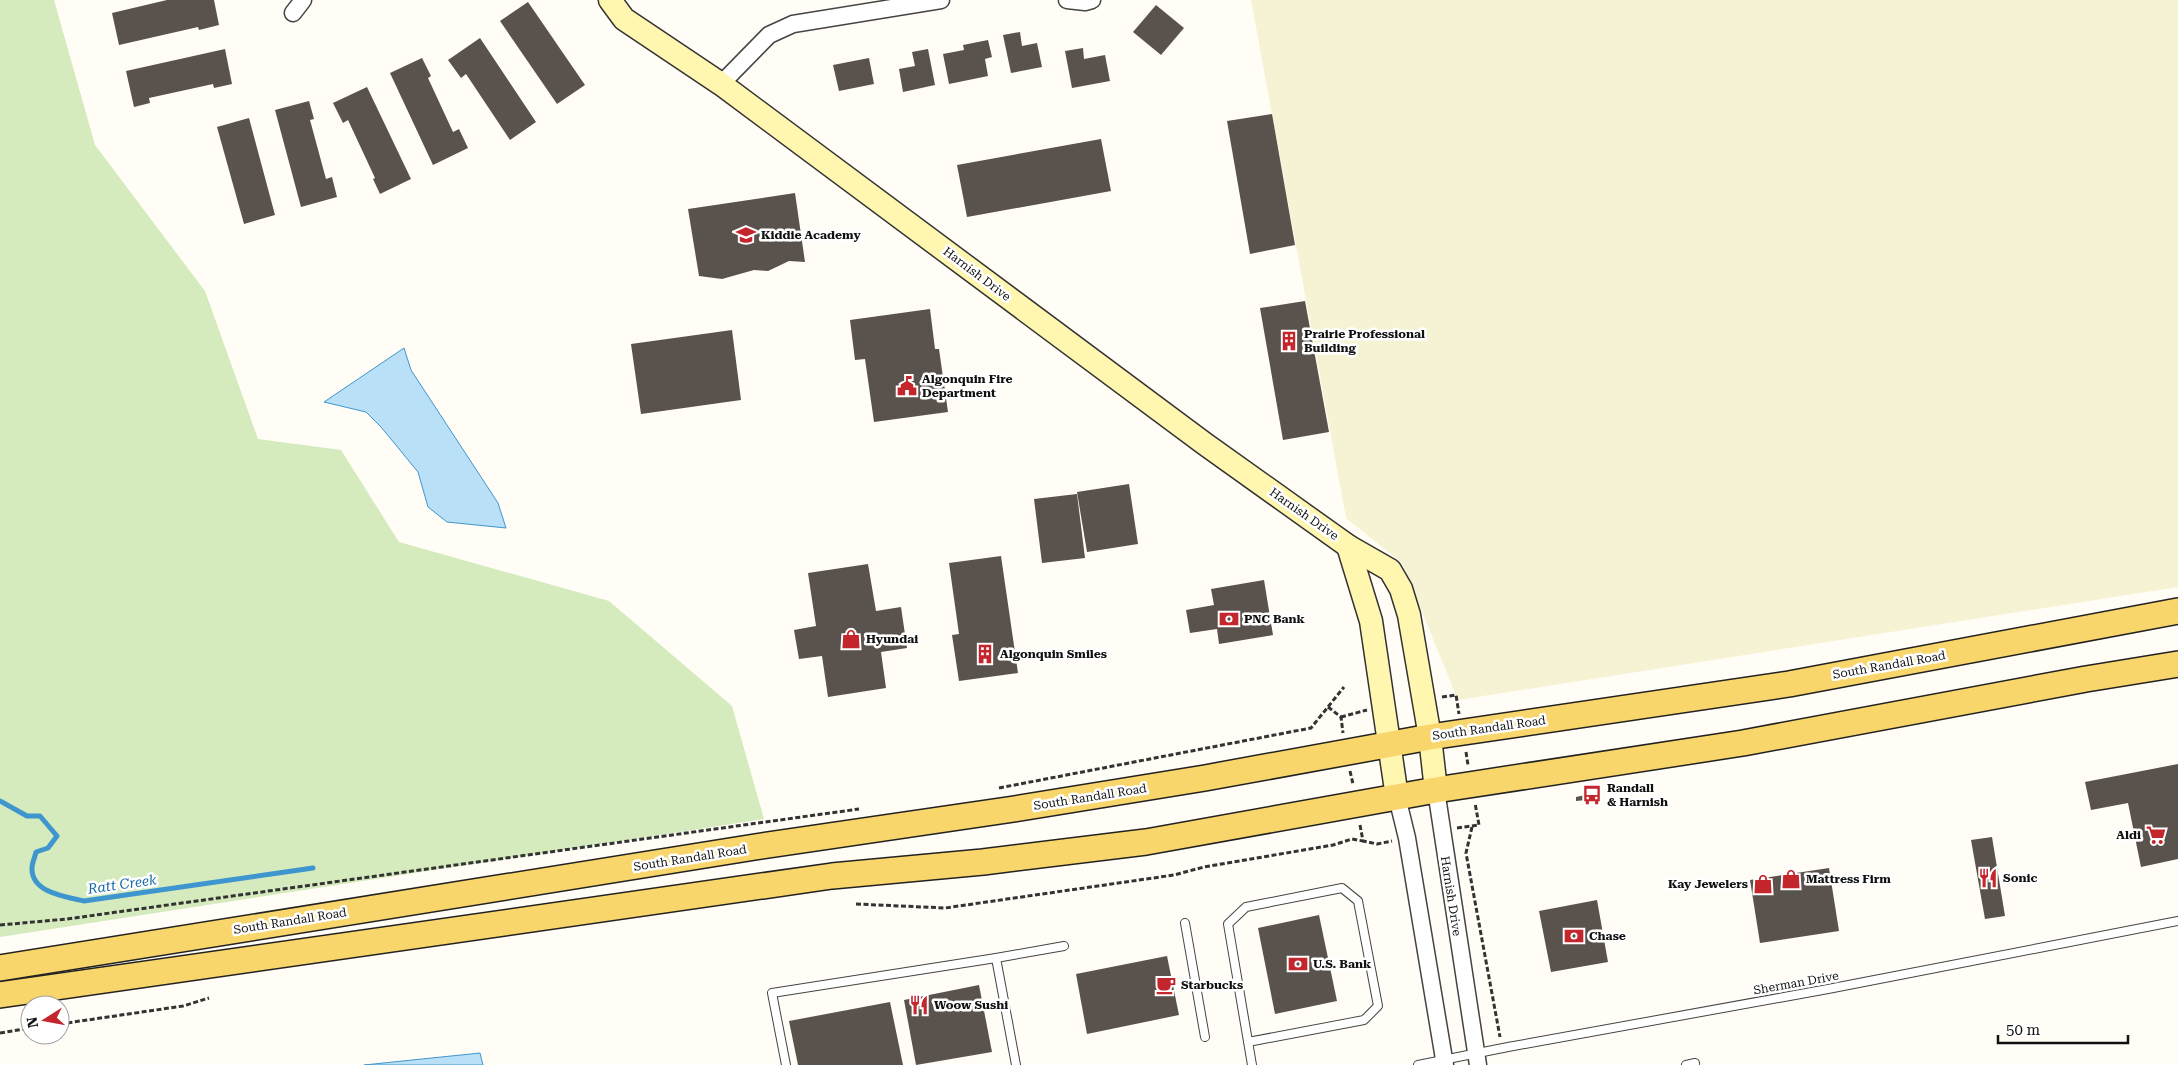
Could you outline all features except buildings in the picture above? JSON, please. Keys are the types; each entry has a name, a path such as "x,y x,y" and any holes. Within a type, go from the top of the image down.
{"main road":[{"name":"South Randall Road","path":"0,968 745,849 1014,810 1430,737 1789,684 2178,611"},
{"path":"0,995 832,876 1146,842 1436,790 1743,743 2178,664"}],"street":[{"name":"Harnish Drive","path":"610,0 624,19 721,84 1205,444 1348,546 1390,570 1401,589 1409,614 1430,737 1436,790 1477,1059"},
{"path":"721,84 770,35 793,24 941,0"},
{"path":"1067,0 1085,2 1092,0"},
{"name":"Harnish Drive","path":"1348,546 1371,621 1388,744 1397,797 1407,838 1445,1062"}],"lane":[{"path":"1248,1042 1364,1020 1378,1006 1358,901 1342,888 1246,908 1228,924 1248,1042 1252,1065"},
{"name":"Sherman Drive","path":"1418,1065 1477,1059 1502,1048 1828,989 2178,921"},
{"path":"1185,923 1205,1037"},
{"path":"786,1065 772,993 1064,946"},
{"path":"996,958 1016,1065"},
{"path":"1686,1065 1695,1063"}],"path":[{"path":"992,790 1311,728 1344,687"},
{"path":"1328,707 1340,717"},
{"path":"0,925 66,919 864,808"},
{"path":"1472,827 1466,853 1502,1048"},
{"path":"856,904 954,907 1174,875 1204,867 1333,845 1352,839 1363,841"},
{"path":"70,1023 183,1006 209,998"},
{"path":"0,1033 20,1030"}],"shaded area":[{"path":"1251,0 2178,0 2178,587 1458,700 1402,563 1346,518"}],"green space":[{"path":"0,0 54,0 95,145 205,291 258,439 341,450 399,542 609,601 732,706 764,819 0,937"}],"water":[{"path":"404,348 411,370 498,503 506,528 447,522 428,507 418,472 381,427 366,412 324,402"},
{"path":"480,1053 483,1065 364,1065"}],"waterway":[{"name":"Ratt Creek","path":"0,801 27,816 40,816 57,836 48,848 36,852 32,868 33,876 37,883 51,892 84,901 313,868"}],"place":[{"name":"Kiddie Academy","path":"746,235"},
{"name":"Prairie Professional Building","path":"1289,341"},
{"name":"Algonquin Fire Department","path":"907,386"},
{"name":"PNC Bank","path":"1229,619"},
{"name":"Hyundai","path":"851,639"},
{"name":"Algonquin Smiles","path":"985,654"},
{"name":"Randall & Harnish","path":"1592,795"},
{"name":"Aldi","path":"2156,835"},
{"name":"Sonic","path":"1988,878"},
{"name":"Mattress Firm","path":"1791,879"},
{"name":"Kay Jewelers","path":"1763,884"},
{"name":"Chase","path":"1574,936"},
{"name":"U.S. Bank","path":"1298,964"},
{"name":"Starbucks","path":"1166,985"},
{"name":"Woow Sushi","path":"919,1005"}]}
